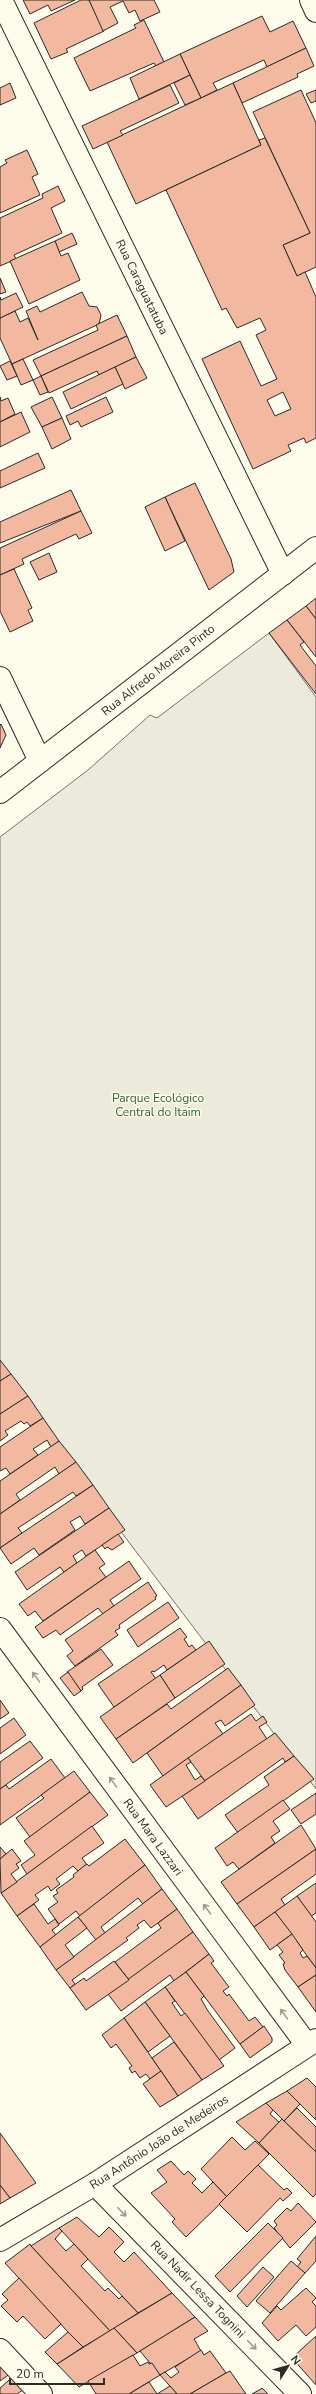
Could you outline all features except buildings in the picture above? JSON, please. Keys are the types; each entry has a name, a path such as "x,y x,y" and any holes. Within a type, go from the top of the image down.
{"street":[{"name":"Rua Caraguatatuba","path":"1,0 283,574"},
{"path":"311,0 316,11"},
{"name":"Rua Alfredo Moreira Pinto","path":"0,792 316,548"},
{"path":"0,678 40,762"},
{"name":"Rua Mara Lazzari","path":"0,1629 311,2042"},
{"name":"Rua Antônio João de Medeiros","path":"0,2240 95,2184 311,2042"},
{"name":"Rua Nadir Lessa Tognini","path":"95,2184 300,2394"},
{"path":"0,2350 41,2394"}],"green space":[{"name":"Parque Ecológico Central do Itaim","path":"269,633 316,697 316,1789 0,1372 0,837 88,770 150,715 157,718"}]}
